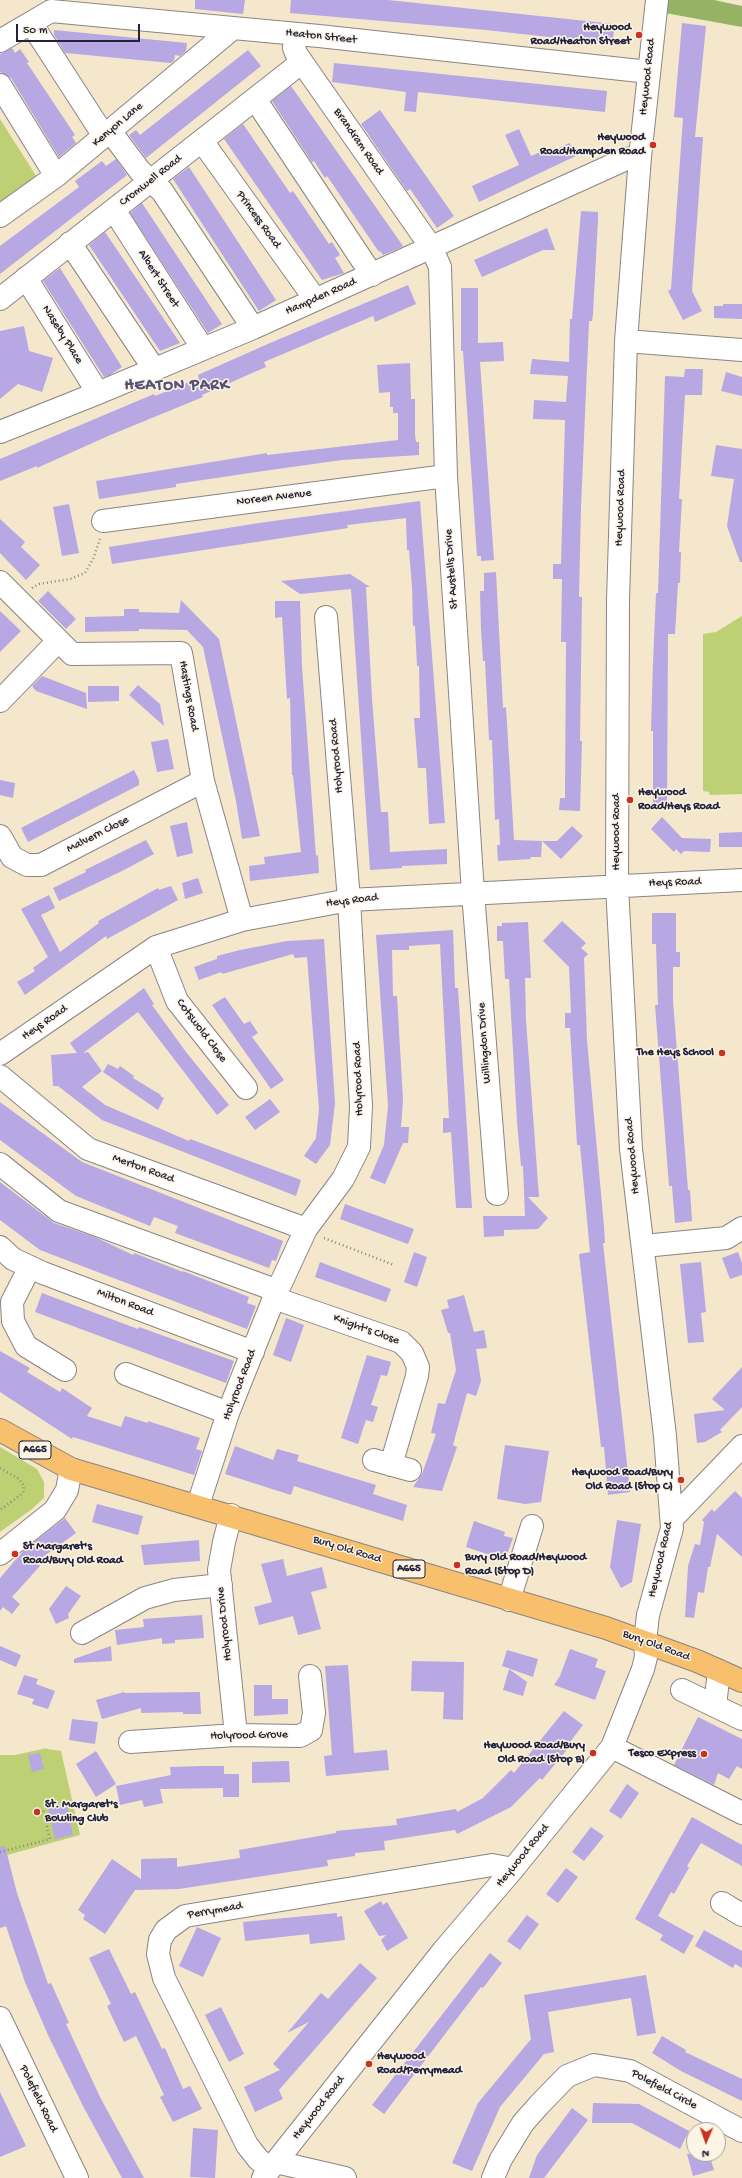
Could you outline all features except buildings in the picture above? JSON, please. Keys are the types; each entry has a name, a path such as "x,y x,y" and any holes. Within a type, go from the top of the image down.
{"main road":[{"name":"Bury Old Road","path":"0,1430 72,1468 645,1641 742,1681"}],"street":[{"name":"Heywood Road","path":"268,2172 443,1951 513,1870 612,1747 643,1669 646,1657 645,1641 648,1615 672,1528 665,1436 644,1246 631,1149 617,886 618,600 626,341 640,157 657,0"},
{"name":"Heaton Street","path":"0,41 51,11 295,34 649,72"},
{"path":"31,23 107,134 140,171 152,180 162,191 252,328"},
{"name":"Kenyon Lane","path":"0,216 56,176 232,29"},
{"name":"Brandram Road","path":"295,34 294,48 302,62 431,247"},
{"name":"Cromwell Road","path":"0,299 302,62"},
{"path":"0,85 56,176"},
{"path":"255,99 372,275"},
{"name":"Princess Road","path":"202,142 315,299"},
{"name":"Hampden Road","path":"0,432 98,393 252,328 626,159 640,157"},
{"name":"Albert Street","path":"114,210 202,349"},
{"path":"70,243 154,369"},
{"name":"St Austells Drive","path":"431,247 440,267 446,476 473,893"},
{"name":"Naseby Place","path":"26,278 98,393"},
{"path":"626,341 742,350"},
{"name":"Noreen Avenue","path":"103,520 446,476"},
{"name":"Hastings Road","path":"0,582 72,654 180,653 203,781 242,920"},
{"name":"Holyrood Road","path":"198,1505 228,1413 277,1292 306,1230 343,1179 359,1147 361,1106 349,900 326,617"},
{"path":"0,701 58,641"},
{"name":"Malvern Close","path":"0,836 12,857 28,865 41,865 203,781"},
{"name":"Heys Road","path":"0,1054 156,947 242,920 349,900 742,880"},
{"name":"Willingdon Drive","path":"473,893 497,1194"},
{"name":"Cotswold Close","path":"156,947 177,1001 246,1088"},
{"name":"Merton Road","path":"0,1076 88,1149 306,1230"},
{"path":"0,1164 59,1211 277,1292 379,1324"},
{"path":"644,1246 726,1238 742,1228"},
{"name":"Milton Road","path":"0,1248 13,1258 30,1267 253,1352"},
{"path":"30,1267 12,1302 13,1321 26,1346 65,1370"},
{"name":"Knight's Close","path":"277,1292 402,1342 412,1353 418,1367 417,1376 392,1465"},
{"path":"126,1374 228,1413"},
{"path":"672,1519 742,1446"},
{"path":"0,1554 55,1510 67,1490 72,1468"},
{"name":"Holyrood Drive","path":"231,1515 219,1570 222,1585 236,1735"},
{"path":"509,1600 532,1526"},
{"path":"82,1634 145,1598 174,1590 222,1585"},
{"path":"715,1706 719,1671"},
{"name":"Holyrood Grove","path":"130,1742 236,1735 300,1736 311,1730 314,1713 310,1676"},
{"path":"682,1690 742,1719"},
{"path":"612,1747 742,1813"},
{"name":"Perrymead","path":"268,2172 247,2145 164,1978 158,1954 160,1940 166,1930 184,1916 492,1865 513,1870"},
{"path":"722,1903 742,1915"},
{"name":"Polefield Road","path":"0,2018 77,2178"},
{"name":"Polefield Circle","path":"493,2178 501,2159 523,2123 539,2105 567,2076 594,2065 630,2071 742,2131"},
{"path":"268,2172 345,2178"}],"path":[{"path":"18,600 29,590 39,584 70,579 85,573 93,559 103,520"},
{"path":"306,1230 394,1265"},
{"path":"0,1468 19,1479 24,1486 23,1493 0,1510"},
{"path":"0,1852 50,1840 43,1810"}],"green space":[{"path":"667,0 714,0 742,6 742,27 665,13"},
{"path":"0,119 38,179 0,206"},
{"path":"742,616 742,794 710,795 709,792 703,791 703,634 716,632"},
{"path":"0,1447 37,1469 44,1482 44,1498 32,1509 0,1532"},
{"name":"St. Margaret's Bowling Club","path":"47,1748 61,1751 80,1835 0,1857 0,1755 15,1755"}],"place":[{"name":"Heywood Road/Heaton Street","path":"639,35"},
{"name":"Heywood Road/Hampden Road","path":"653,145"},
{"name":"Heywood Road/Heys Road","path":"630,800"},
{"name":"The Heys School","path":"722,1053"},
{"name":"Heywood Road/Bury Old Road (Stop C)","path":"681,1480"},
{"name":"St Margaret's Road/Bury Old Road","path":"15,1554"},
{"name":"Bury Old Road/Heywood Road (Stop D)","path":"457,1565"},
{"name":"Heywood Road/Bury Old Road (Stop B)","path":"593,1753"},
{"name":"Tesco Express","path":"704,1754"},
{"name":"St. Margaret's Bowling Club","path":"37,1812"},
{"name":"Heywood Road/Perrymead","path":"369,2064"}],"district":[{"name":"HEATON PARK","path":"177,387"}]}
